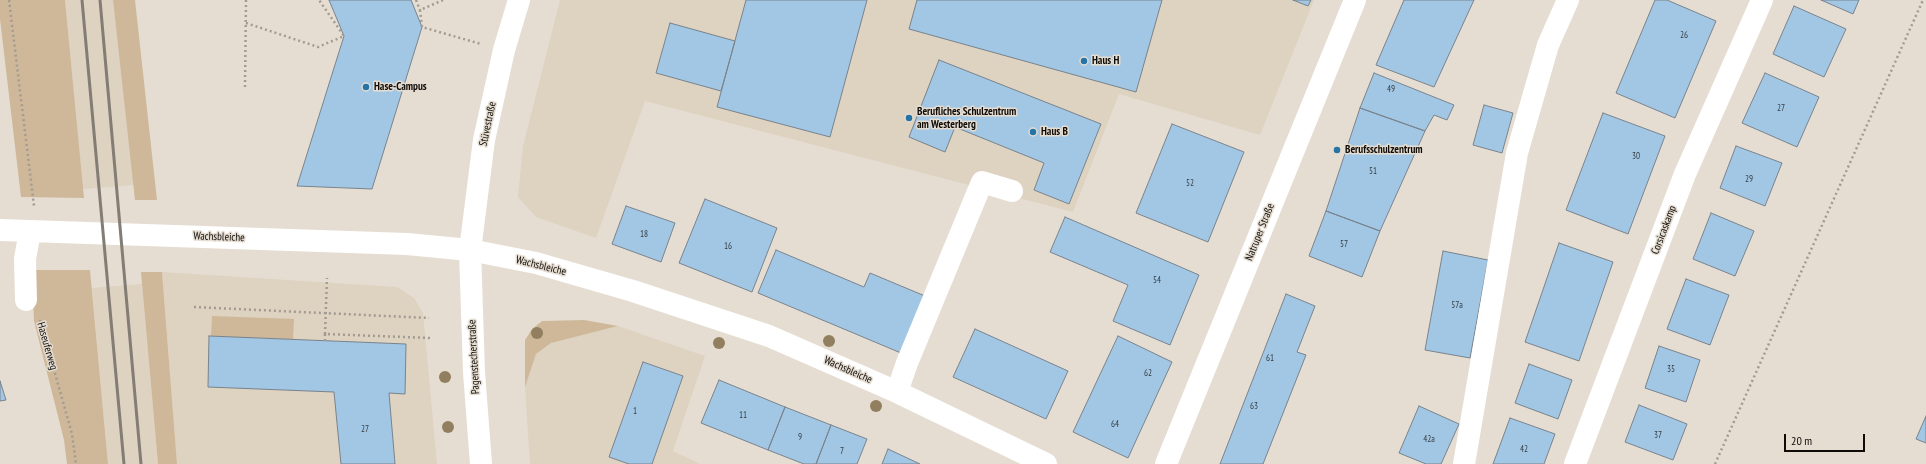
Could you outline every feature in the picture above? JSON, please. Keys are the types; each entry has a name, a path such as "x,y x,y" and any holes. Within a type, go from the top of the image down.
{"street":[{"name":"Stüvestraße","path":"470,250 484,140 504,50 519,0"},
{"name":"Natruper Straße","path":"1166,464 1354,0"},
{"path":"1464,464 1517,153 1548,45 1568,0"},
{"name":"Corsicaskamp","path":"1575,464 1685,174 1762,0"},
{"path":"897,392 907,362 982,182 1012,191"},
{"name":"Wachsbleiche","path":"0,230 407,244 470,250 536,263 656,298 769,336 897,392 1046,464"},
{"path":"26,300 25,259 30,231"},
{"name":"Pagenstecherstraße","path":"470,250 474,372 481,464"}],"path":[{"path":"9,0 34,204"},
{"path":"245,87 246,0"},
{"path":"246,23 318,47 344,36 319,0"},
{"path":"416,0 420,10 422,27 504,50"},
{"path":"420,10 443,0"},
{"path":"1716,464 1923,0"},
{"path":"325,341 327,278"},
{"name":"Haseuferweg","path":"26,300 40,320 72,434 76,464"},
{"path":"194,307 429,318"},
{"path":"325,334 430,338"}],"shaded area":[{"path":"0,0 65,0 84,198 21,197 0,19"},
{"path":"65,0 113,0 134,185 83,189"},
{"path":"113,0 135,0 157,200 135,200"},
{"name":"Berufliches Schulzentrum am Westerberg","path":"560,0 1314,0 1260,135 1119,94 1073,212 645,101 596,238 536,217 518,197 523,146"},
{"path":"32,270 90,270 108,464 67,464 64,440 34,321"},
{"path":"141,272 162,272 177,464 158,464"},
{"path":"162,272 397,287 414,298 423,313 437,464 177,464"},
{"path":"142,284 158,464 108,464 92,288"},
{"path":"212,316 294,319 293,340 211,336"},
{"path":"584,320 618,326 551,343 536,354 525,387 525,340 532,329 542,321"},
{"path":"618,326 705,356 673,451 700,464 530,464 525,387 536,354 551,343"}],"building":[{"name":"Hase-Campus","path":"329,0 411,0 422,27 372,189 297,186 344,36"},
{"path":"746,0 867,0 830,137 717,107"},
{"name":"Haus H","path":"917,0 1162,0 1136,92 909,29"},
{"path":"1293,0 1311,0 1308,6"},
{"path":"1404,0 1474,0 1434,87 1376,65"},
{"path":"1655,0 1667,0 1716,21 1675,118 1616,93"},
{"path":"1821,0 1859,0 1853,14"},
{"path":"1794,6 1846,29 1824,77 1773,54"},
{"path":"670,23 735,41 721,91 656,73"},
{"name":"Haus B","path":"939,60 1101,124 1069,204 1034,190 1044,163 955,127 945,152 909,137"},
{"path":"1374,73 1454,105 1447,120 1434,115 1425,131 1360,108"},
{"path":"1765,73 1819,97 1797,147 1742,123"},
{"path":"1484,105 1513,113 1502,153 1473,145"},
{"path":"1360,108 1425,131 1380,231 1326,211"},
{"path":"1603,113 1665,136 1628,234 1566,210"},
{"path":"1172,124 1244,152 1208,242 1136,213"},
{"path":"1736,146 1782,163 1765,206 1720,188"},
{"path":"705,199 777,228 752,292 679,263"},
{"path":"626,206 675,223 661,262 612,244"},
{"path":"1326,211 1380,231 1362,277 1309,256"},
{"path":"1711,213 1754,231 1735,276 1693,259"},
{"path":"1065,217 1199,275 1170,345 1113,321 1128,285 1050,252"},
{"path":"1559,243 1613,262 1579,361 1525,342"},
{"path":"776,250 864,287 870,273 925,296 901,353 758,293"},
{"path":"1443,251 1488,260 1470,358 1425,350"},
{"path":"1686,279 1729,295 1710,345 1667,329"},
{"path":"1286,294 1315,306 1297,352 1306,355 1263,464 1220,464"},
{"path":"975,329 1068,371 1046,419 953,377"},
{"path":"209,336 406,344 405,394 389,393 395,464 341,464 334,392 208,387"},
{"path":"1118,336 1172,362 1128,458 1073,432"},
{"path":"1659,346 1700,360 1686,402 1645,388"},
{"path":"643,362 683,376 652,464 629,464 609,457"},
{"path":"1529,364 1572,380 1558,419 1515,403"},
{"path":"719,380 785,407 768,450 701,423"},
{"path":"0,381 6,400 0,401"},
{"path":"1639,405 1687,424 1673,460 1625,442"},
{"path":"1419,406 1459,424 1441,464 1426,464 1399,453"},
{"path":"785,407 831,425 816,464 804,464 768,450"},
{"path":"1926,416 1926,443 1916,439"},
{"path":"1510,418 1555,434 1544,464 1493,464"},
{"path":"831,425 867,439 857,464 816,464"},
{"path":"888,449 920,464 882,464"}],"railway":[{"path":"82,0 124,464"},
{"path":"100,0 141,464"}],"place":[{"name":"Haus H","path":"1084,61"},
{"name":"Hase-Campus","path":"366,87"},
{"name":"Berufliches Schulzentrum am Westerberg","path":"909,118"},
{"name":"Haus B","path":"1033,132"},
{"name":"Berufsschulzentrum","path":"1337,150"}]}
